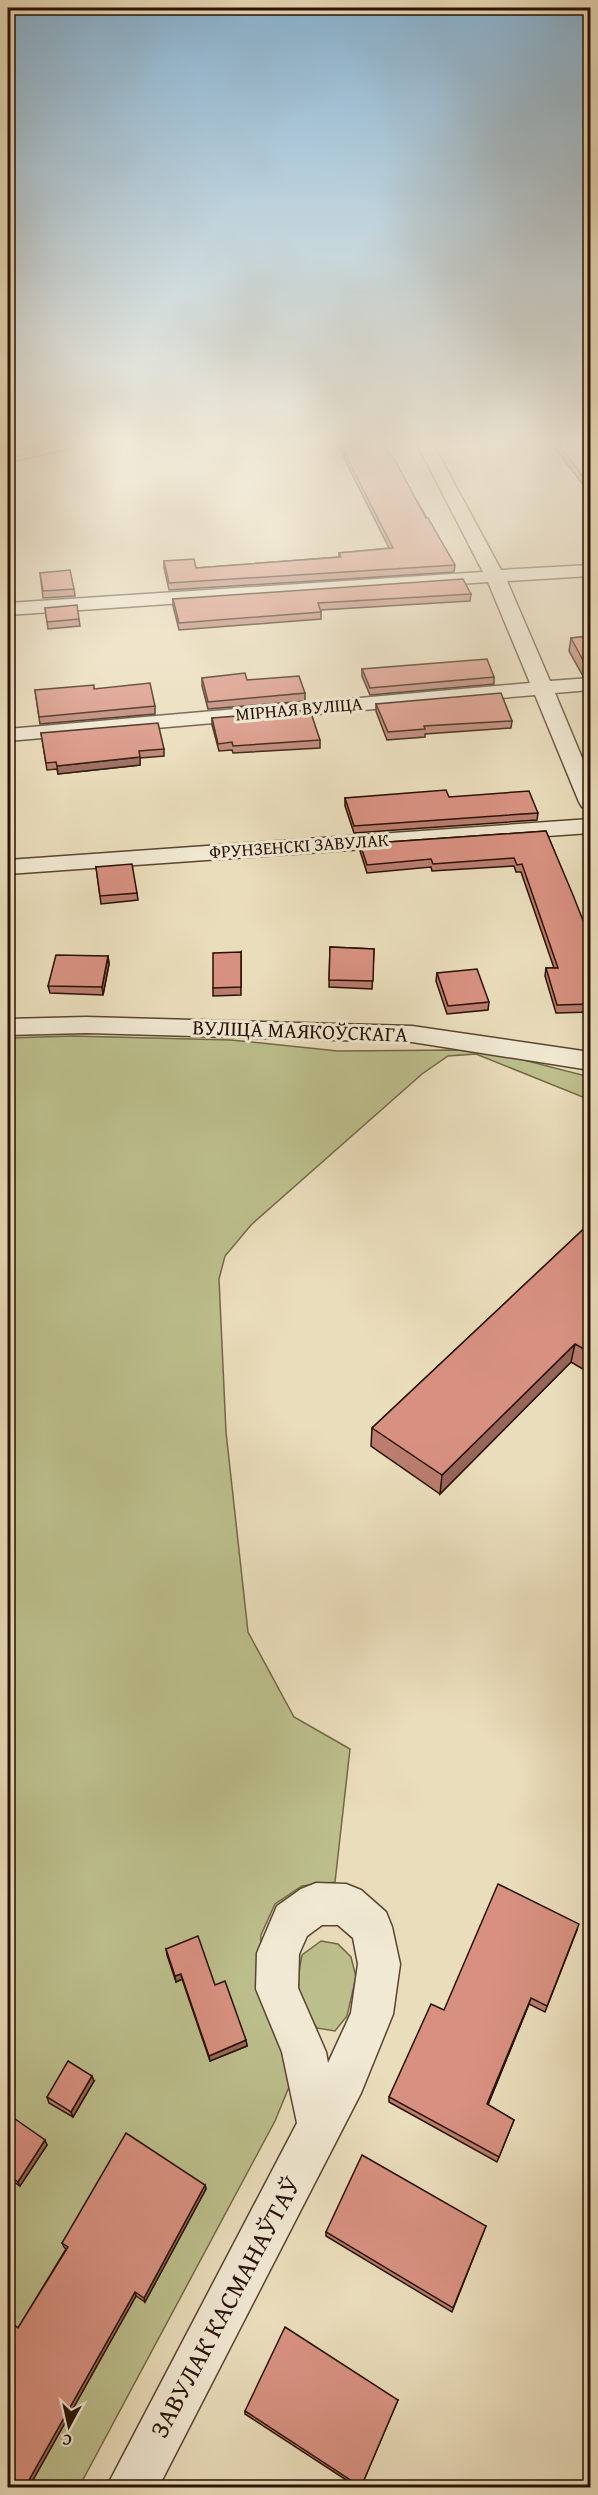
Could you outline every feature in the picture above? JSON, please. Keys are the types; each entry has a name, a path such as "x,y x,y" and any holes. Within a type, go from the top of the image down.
{"street":[{"path":"487,560 591,802"},
{"path":"8,609 591,570"},
{"name":"МІРНАЯ ВУЛІЦА","path":"8,735 591,684"},
{"name":"ФРУНЗЕНСКІ ЗАВУЛАК","path":"8,867 591,826"},
{"name":"ВУЛІЦА МАЯКОЎСКАГА","path":"8,1026 86,1025 412,1034 591,1061"},
{"name":"ЗАВУЛАК КАСМАНАЎТАЎ","path":"131,2487 320,2126"}],"green space":[{"path":"73,1036 231,1040 338,1051 460,1050 516,1058 590,1077 590,1100 476,1054 448,1056 422,1074 251,1225 225,1256 219,1279 226,1432 248,1632 294,1717 350,1749 335,1882 302,1886 275,1904 261,1935 260,1970 287,2055 289,2087 275,2121 79,2487 8,2487 8,1038"},
{"path":"321,1941 338,1944 351,1957 356,1977 347,2016 335,2031 317,2028 305,2009 299,1993 302,1955"}],"building":[{"path":"194,560 196,568 296,560 452,560 455,565 169,583 164,561"},
{"path":"70,570 74,589 43,591 40,573"},
{"path":"463,579 471,594 318,603 321,612 179,623 173,599"},
{"path":"77,605 79,619 47,622 45,608"},
{"path":"591,636 591,664 585,664 571,638"},
{"path":"487,659 494,677 370,688 362,669"},
{"path":"245,673 247,680 299,676 305,693 208,702 202,678"},
{"path":"150,683 155,706 39,717 35,690 94,685 94,689"},
{"path":"501,693 512,721 424,726 425,729 388,732 376,704"},
{"path":"310,710 320,740 233,746 232,742 218,744 212,718"},
{"path":"158,723 164,749 139,751 140,757 57,766 56,762 46,763 41,733"},
{"path":"446,790 449,797 529,791 538,813 354,826 345,798"},
{"path":"546,831 591,941 591,1004 557,1005 546,968 558,968 522,864 517,865 514,858 433,864 431,859 367,865 360,844"},
{"path":"132,864 137,893 100,896 96,867"},
{"path":"330,947 374,949 373,981 329,980"},
{"path":"241,952 241,987 213,988 213,953"},
{"path":"56,955 108,956 102,987 48,986"},
{"path":"477,969 489,1002 448,1006 437,973"},
{"path":"591,1222 591,1353 575,1344 442,1475 372,1428"},
{"path":"498,1884 579,1924 547,2006 531,1998 487,2104 514,2120 499,2157 389,2097 431,2004 444,2010"},
{"path":"198,1936 215,1985 225,1981 246,2040 209,2056 181,1974 175,1976 166,1949"},
{"path":"68,2061 92,2076 71,2112 47,2097"},
{"path":"8,2114 45,2140 18,2182 8,2174"},
{"path":"126,2133 205,2185 144,2298 135,2292 25,2487 19,2487 8,2479 8,2320 18,2328 68,2247 62,2243"},
{"path":"362,2155 486,2226 453,2308 326,2232"},
{"path":"285,2327 398,2400 361,2487 245,2411"}]}
